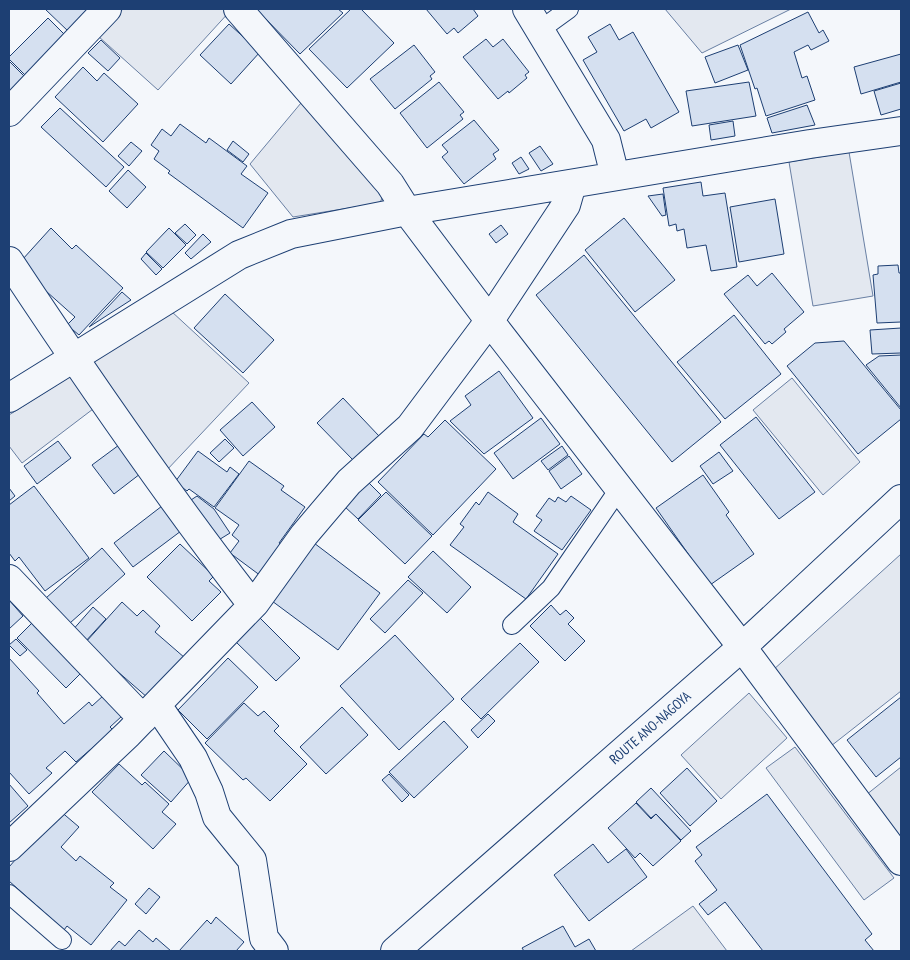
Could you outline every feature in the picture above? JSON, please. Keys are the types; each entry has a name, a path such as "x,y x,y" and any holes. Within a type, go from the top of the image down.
{"street":[{"path":"9,112 107,9"},
{"path":"238,9 390,184 407,211 742,647 901,861"},
{"path":"534,19 606,140 615,176"},
{"path":"9,398 239,255 291,234 407,211 810,144 901,131"},
{"path":"9,847 128,734 255,603 304,535 349,482 410,427 490,320 566,205 572,184"},
{"path":"9,262 73,358 197,533 247,598 255,603"},
{"name":"ROUTE ANO-NAGOYA","path":"395,951 742,647 901,499"},
{"path":"9,579 150,712 193,758 209,792 217,817 252,860 264,938 274,951"}],"lane":[{"path":"534,19 569,9"},
{"path":"512,625 551,588 619,489"},
{"path":"9,894 62,940"}],"shaded area":[{"path":"123,9 231,10 158,90 98,36"},
{"path":"665,9 791,9 702,53"},
{"path":"306,97 385,190 380,203 293,217 250,164"},
{"path":"849,152 873,296 813,306 789,162"},
{"path":"171,311 249,383 165,472 88,365"},
{"path":"74,374 97,406 22,463 9,446 9,415"},
{"path":"792,378 860,462 823,495 753,410"},
{"path":"901,554 901,691 831,746 772,671"},
{"path":"749,693 787,738 721,799 681,755"},
{"path":"795,747 894,878 864,900 766,768"},
{"path":"901,767 901,839 866,795"},
{"path":"693,906 727,951 631,951"}],"building":[{"path":"45,9 93,9 69,32"},
{"path":"256,9 338,9 343,13 300,54"},
{"path":"351,9 361,9 394,43 347,88 309,49"},
{"path":"426,9 473,9 478,16 458,33 454,28 447,34"},
{"path":"808,12 819,33 823,30 829,41 811,50 808,45 794,52 802,78 807,76 815,100 766,116 740,45"},
{"path":"48,18 68,38 28,78 9,57"},
{"path":"229,24 260,52 231,84 200,55"},
{"path":"610,24 619,40 633,32 679,112 651,128 646,119 624,131 583,60 597,52 588,37"},
{"path":"486,39 493,47 503,39 529,72 525,75 527,78 509,93 508,91 498,99 463,57"},
{"path":"101,40 120,58 108,71 88,53"},
{"path":"414,45 435,72 430,76 432,79 395,109 370,79"},
{"path":"738,45 748,70 715,83 705,57"},
{"path":"901,54 901,82 861,94 854,67"},
{"path":"9,61 26,78 9,96"},
{"path":"83,67 97,81 104,73 138,104 103,142 55,97"},
{"path":"439,82 464,112 460,115 463,119 427,148 400,113"},
{"path":"749,82 756,116 692,126 686,91"},
{"path":"901,83 901,109 881,115 874,91"},
{"path":"807,105 815,125 772,133 767,118"},
{"path":"60,108 124,167 106,187 41,127"},
{"path":"474,120 499,150 493,154 496,159 464,184 442,157 448,152 442,145"},
{"path":"733,121 735,136 711,140 709,125"},
{"path":"180,124 206,143 209,138 247,166 241,174 268,193 243,228 168,173 170,171 154,159 159,151 151,145 162,129 171,136"},
{"path":"233,141 249,154 243,162 227,150"},
{"path":"131,142 142,151 129,166 118,156"},
{"path":"540,146 553,164 541,171 529,153"},
{"path":"521,157 529,169 519,174 512,163"},
{"path":"128,170 146,187 127,208 109,191"},
{"path":"701,182 703,196 725,193 737,267 711,271 706,245 687,248 684,229 677,231 676,224 669,226 663,188"},
{"path":"663,194 666,215 662,216 648,196"},
{"path":"775,199 784,254 739,262 730,207"},
{"path":"624,218 675,280 635,312 585,250"},
{"path":"185,224 196,235 187,244 175,233"},
{"path":"501,225 508,234 496,243 489,234"},
{"path":"51,228 72,249 76,245 123,288 79,335 67,325 75,317 37,283 22,260"},
{"path":"169,228 186,245 163,268 146,252"},
{"path":"203,234 211,242 191,259 185,253"},
{"path":"146,253 162,269 156,275 141,259"},
{"path":"584,255 721,422 672,462 536,295"},
{"path":"898,265 899,273 901,273 901,322 877,323 873,275 878,274 878,266"},
{"path":"772,273 804,312 784,329 786,332 772,344 769,341 765,344 724,294 748,275 757,286"},
{"path":"122,292 131,300 89,327"},
{"path":"225,294 274,340 243,373 194,328"},
{"path":"734,315 781,374 725,419 677,362"},
{"path":"901,328 901,353 872,354 870,330"},
{"path":"844,341 901,410 901,419 858,454 787,366 815,343"},
{"path":"901,355 901,408 866,365 879,356"},
{"path":"499,371 533,418 484,454 450,421 471,405 465,396"},
{"path":"343,398 379,436 353,460 317,423"},
{"path":"252,402 275,427 243,456 220,430"},
{"path":"756,417 815,492 779,519 720,445"},
{"path":"541,418 560,444 513,479 494,453"},
{"path":"445,420 496,469 433,535 378,482 424,434 428,437"},
{"path":"225,439 234,448 219,462 210,453"},
{"path":"58,441 71,458 37,484 24,466"},
{"path":"119,445 140,474 114,494 92,465"},
{"path":"562,446 568,455 548,470 541,461"},
{"path":"198,451 227,472 230,467 239,474 214,507 189,489 187,491 175,482"},
{"path":"719,452 733,471 713,484 700,466"},
{"path":"569,456 582,474 561,489 549,471"},
{"path":"249,461 284,486 281,490 305,507 279,543 283,546 261,576 230,553 239,541 232,535 239,525 215,508"},
{"path":"703,475 729,512 726,515 754,554 710,585 656,508"},
{"path":"368,482 381,495 358,519 344,506"},
{"path":"34,486 89,558 45,591 19,557 15,561 9,553 9,505"},
{"path":"9,488 15,496 9,501"},
{"path":"386,492 432,536 405,564 358,520"},
{"path":"488,492 518,514 513,522 558,554 526,599 450,545 464,527 460,524 476,502 479,505"},
{"path":"197,496 214,509 230,533 217,541 191,500"},
{"path":"571,496 591,510 562,550 534,531 542,520 536,516 549,498 555,502 558,497 566,502"},
{"path":"162,506 181,531 133,567 114,543"},
{"path":"314,543 380,593 338,650 272,601"},
{"path":"180,544 214,576 209,581 221,592 192,621 147,577"},
{"path":"102,548 125,574 70,623 46,598"},
{"path":"433,551 471,587 447,613 408,577"},
{"path":"408,580 423,593 385,633 370,619"},
{"path":"9,600 23,616 9,629"},
{"path":"122,602 137,616 143,610 160,626 155,632 185,658 148,698 85,643"},
{"path":"551,605 560,615 566,610 574,618 568,624 585,641 565,661 530,626"},
{"path":"93,607 106,619 84,643 71,632"},
{"path":"259,617 300,658 276,681 235,641"},
{"path":"34,621 83,671 66,688 17,638"},
{"path":"395,635 454,699 399,750 340,686"},
{"path":"16,639 27,650 20,656 9,645"},
{"path":"520,643 539,662 481,719 461,699"},
{"path":"9,658 39,691 37,693 64,724 89,702 92,706 104,695 122,716 110,727 113,730 76,762 65,751 46,768 52,773 29,794 9,772"},
{"path":"228,658 258,687 207,739 178,710"},
{"path":"901,697 901,757 876,777 847,740"},
{"path":"244,703 258,716 264,711 279,726 274,731 307,764 270,801 246,778 243,780 205,743"},
{"path":"342,707 368,735 326,774 300,747"},
{"path":"488,714 495,721 478,738 471,730"},
{"path":"444,721 468,747 414,798 389,772"},
{"path":"164,751 192,778 171,802 141,775"},
{"path":"119,764 142,785 145,782 169,804 162,812 176,824 153,849 92,792"},
{"path":"687,768 717,801 690,826 660,793"},
{"path":"389,774 409,795 402,802 382,780"},
{"path":"9,784 28,806 9,823"},
{"path":"651,788 691,831 681,840 656,814 651,818 636,802"},
{"path":"767,794 872,934 865,940 874,951 763,951 725,902 708,915 699,904 717,890 695,861 702,855 696,847"},
{"path":"636,803 651,819 656,814 681,841 653,866 640,853 635,858 608,828"},
{"path":"59,810 79,827 61,847 76,861 80,856 114,883 110,887 127,900 91,945 67,926 64,930 9,881 9,867"},
{"path":"593,844 608,863 626,849 647,877 589,921 554,875"},
{"path":"149,888 160,897 146,914 135,904"},
{"path":"216,917 244,942 236,951 179,951 207,920 211,924"},
{"path":"563,926 575,947 589,939 596,951 524,951 522,948"},
{"path":"139,930 153,942 156,938 171,951 110,951 119,941 125,946"}]}
